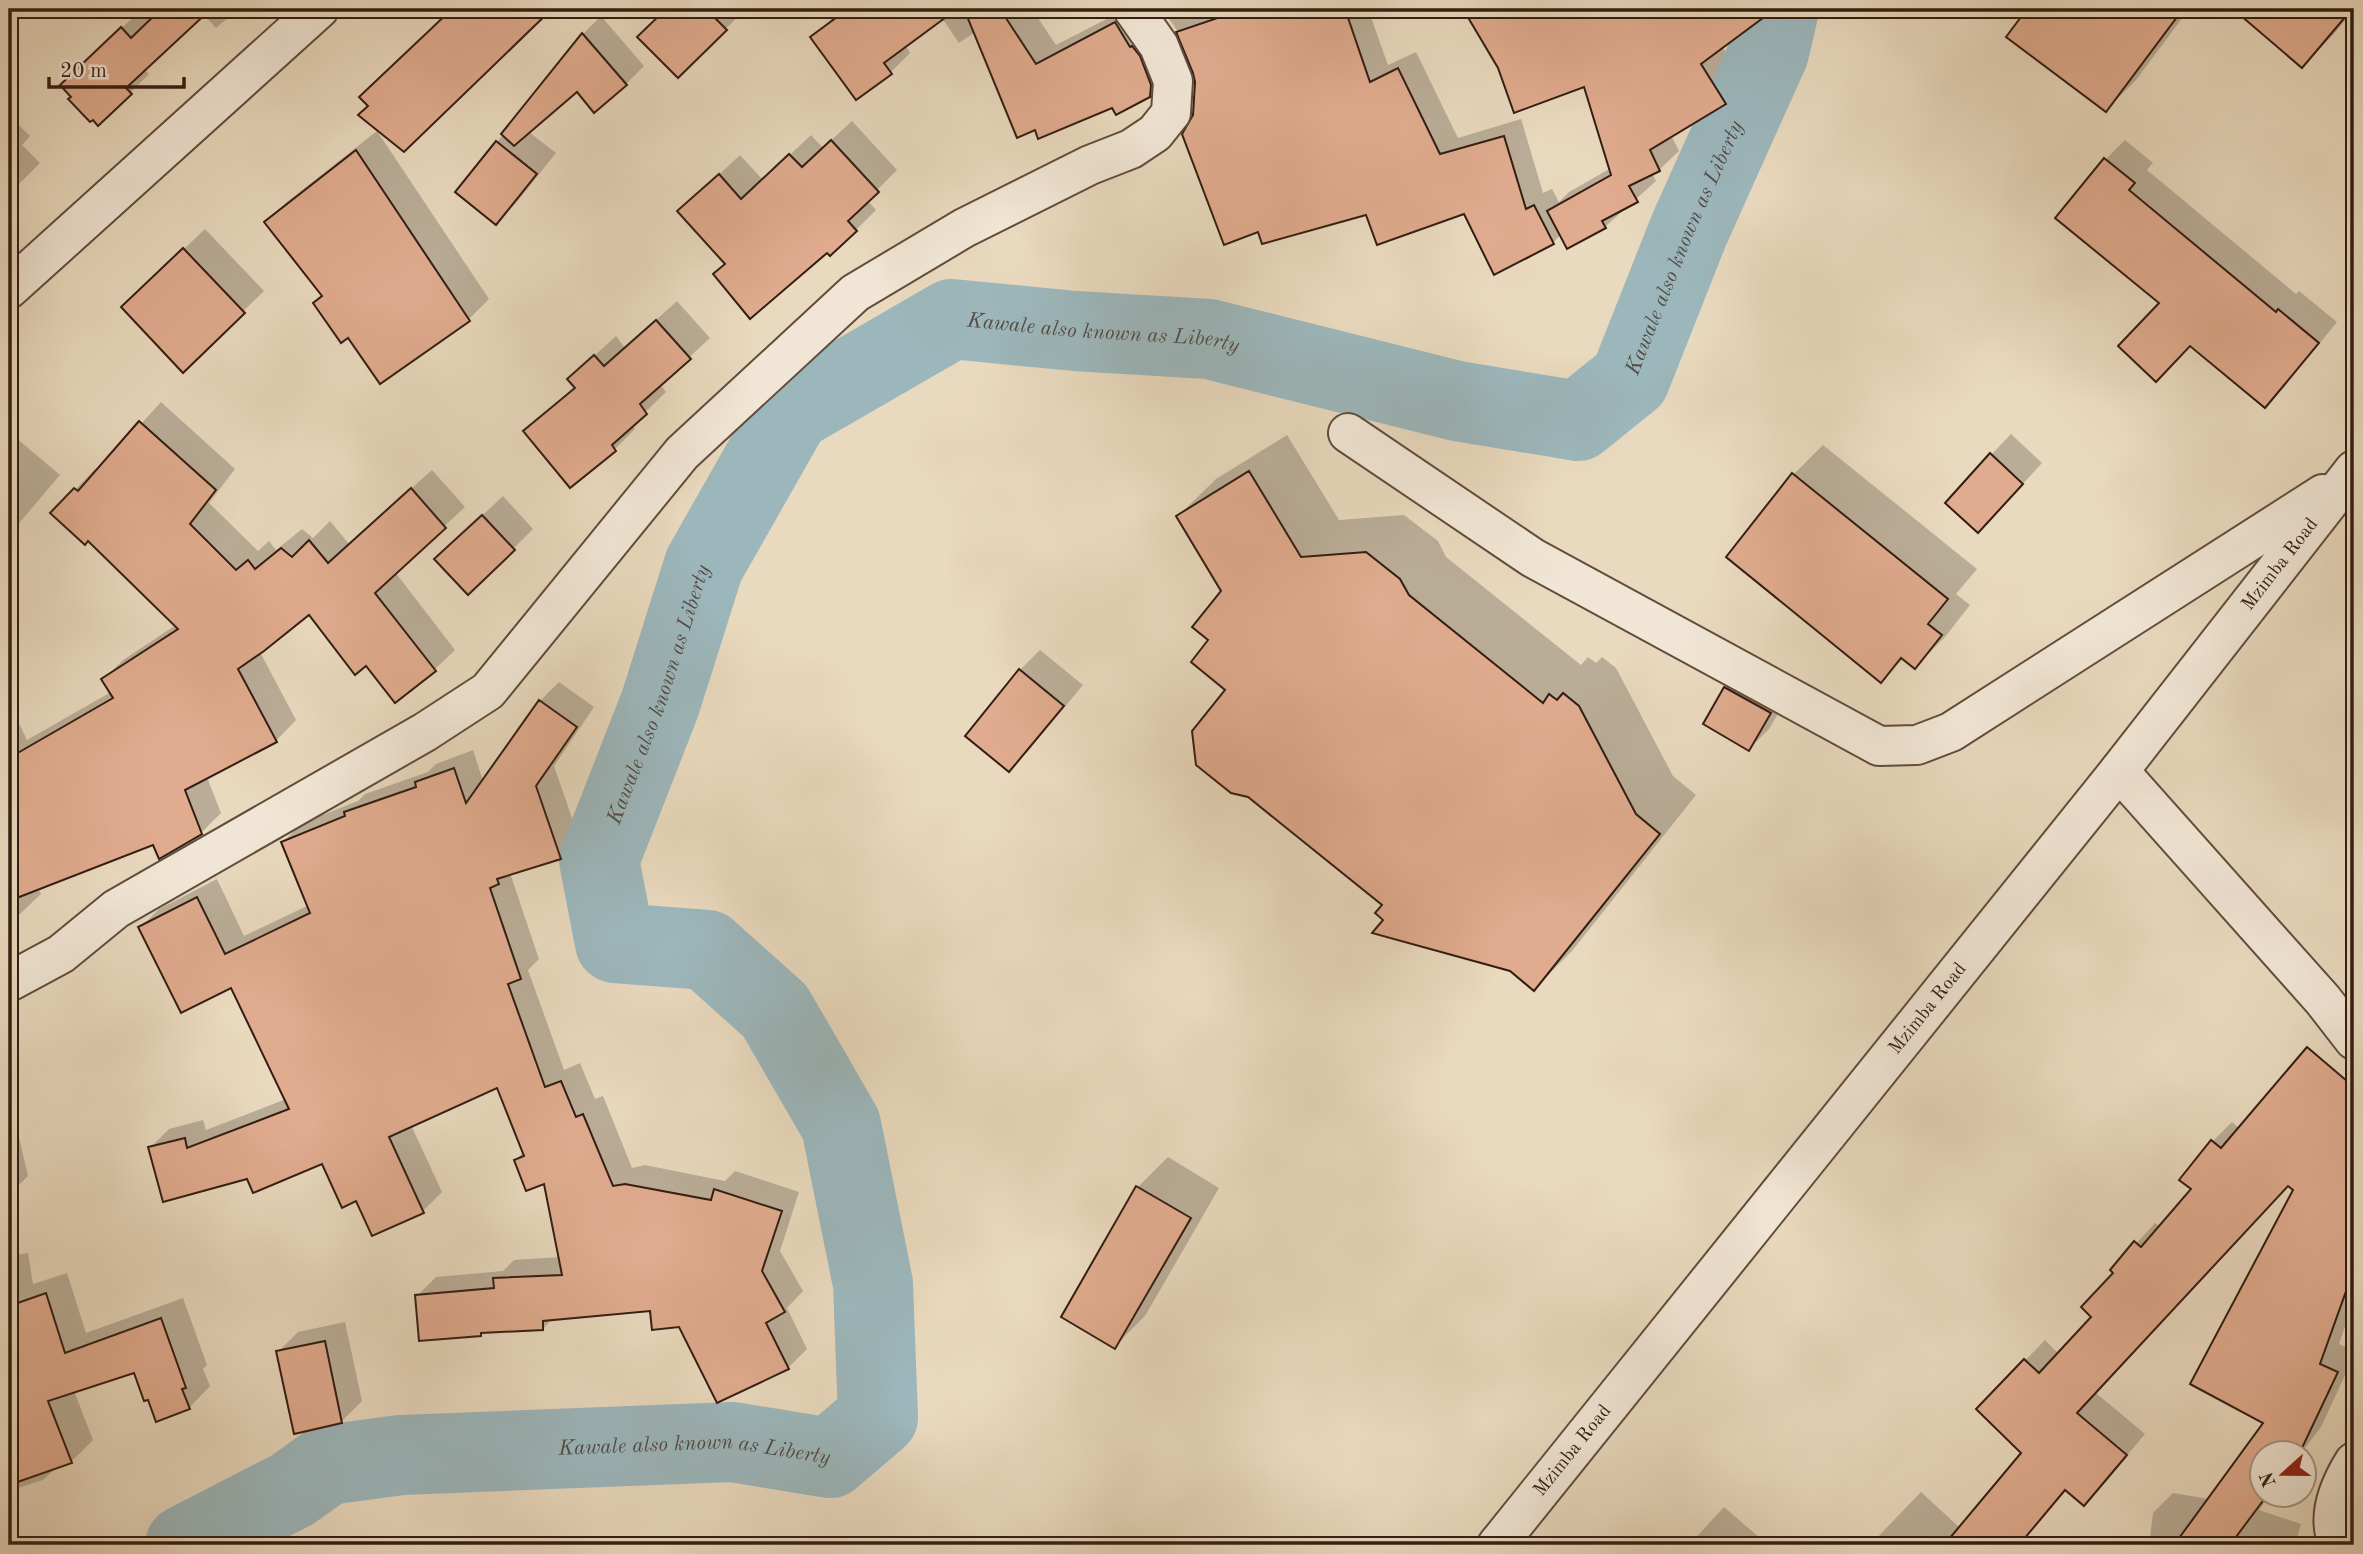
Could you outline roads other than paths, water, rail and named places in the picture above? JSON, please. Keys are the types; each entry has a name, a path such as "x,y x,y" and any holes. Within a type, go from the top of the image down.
{"street":[{"path":"9,289 319,9"},
{"path":"9,982 61,954 116,909 425,732 488,691 682,453 855,293 964,228 1090,165 1131,149 1155,133 1171,113 1173,81 1159,46 1133,9"},
{"path":"1348,433 1533,558 1879,746 1917,745 1951,732 2351,474"},
{"name":"Mzimba Road","path":"1497,1545 2119,771 2351,474"},
{"path":"2119,771 2323,1000 2354,1041"},
{"path":"2339,1545 2335,1537 2335,1500 2354,1462"}],"waterway":[{"name":"Kawale also known as Liberty","path":"185,1545 292,1490 327,1465 401,1455 732,1442 830,1458 878,1417 873,1284 841,1125 775,1011 707,950 615,943 599,860 660,704 704,565 791,412 952,319 1075,331 1209,339 1457,401 1578,421 1630,379 1689,230 1769,52 1779,9"}]}
